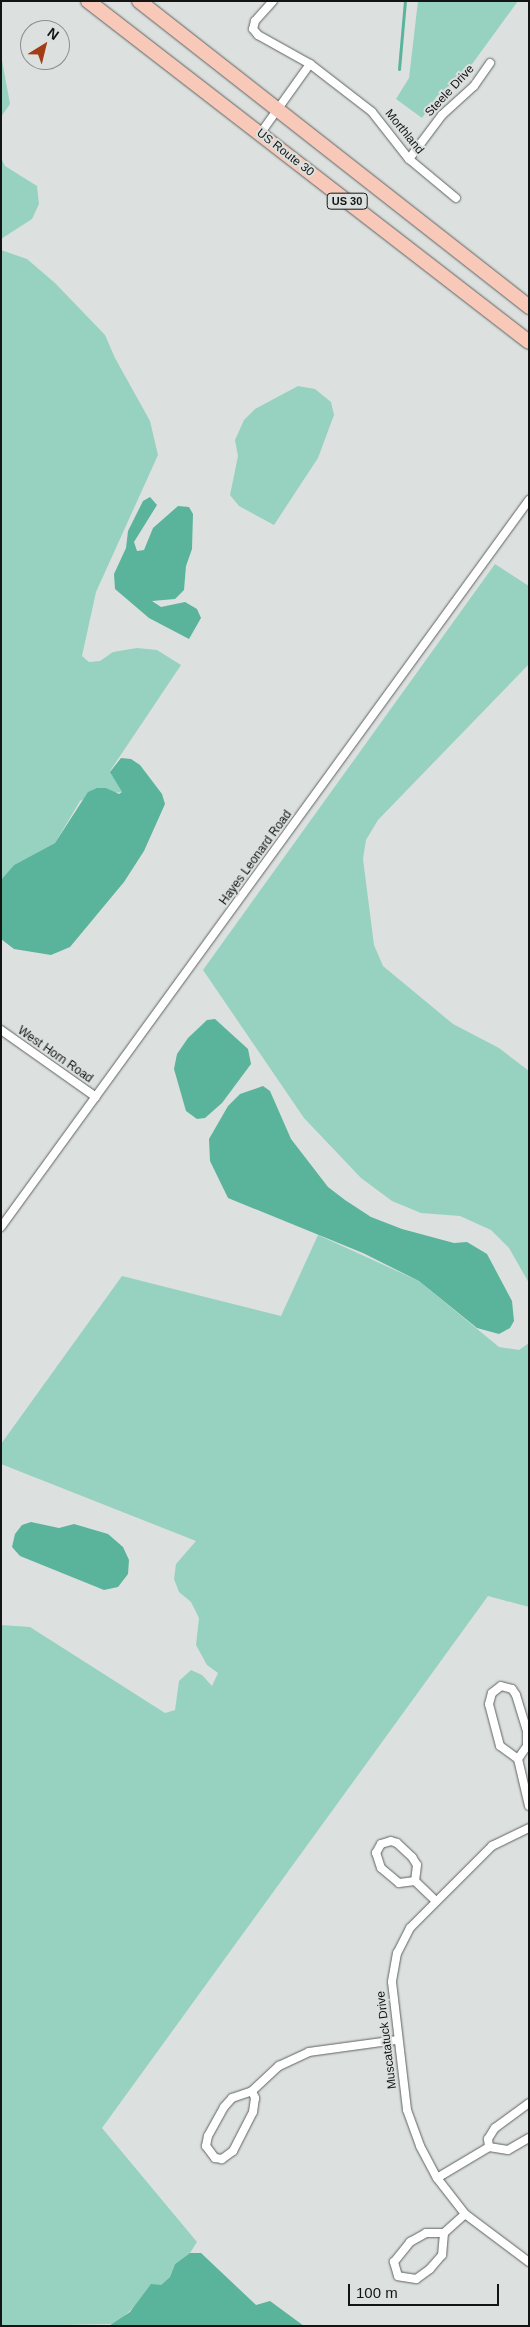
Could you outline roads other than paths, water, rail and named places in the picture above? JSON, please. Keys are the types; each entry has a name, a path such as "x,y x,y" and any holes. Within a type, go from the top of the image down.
{"highway":[{"name":"US Route 30","path":"88,1 529,342"},
{"name":"US 30","path":"139,1 529,307"}],"street":[{"name":"Morthland","path":"273,1 260,13 253,29 258,35 310,64 372,112 409,158 456,198"},
{"name":"Steele Drive","path":"409,158 442,115 474,86 490,63"},
{"path":"260,134 310,64"},
{"name":"Hayes Leonard Road","path":"1,1228 529,500"},
{"name":"West Horn Road","path":"1,1030 96,1097"},
{"path":"518,1759 526,1746 527,1731 516,1695 512,1689 501,1686 492,1693 489,1704 500,1746 518,1759 529,1806"},
{"name":"Muscatatuck Drive","path":"529,1828 492,1846 435,1900 410,1928 397,1953 392,1982 397,2040 407,2110 437,2178 465,2214 529,2262"},
{"path":"415,1881 417,1865 413,1858 397,1843 391,1841 381,1844 376,1854 381,1868 399,1882 415,1881 435,1900"},
{"path":"252,2091 255,2098 254,2112 233,2151 222,2159 215,2158 206,2146 208,2136 232,2098 252,2091 279,2066 309,2052 397,2040"},
{"path":"489,2147 488,2140 495,2128 529,2103"},
{"path":"437,2178 489,2147 508,2150 529,2138"},
{"path":"444,2233 442,2255 430,2269 416,2279 398,2276 394,2262 410,2242 426,2233 444,2233 465,2214"}],"waterway":[{"path":"399,69 405,1"}]}
